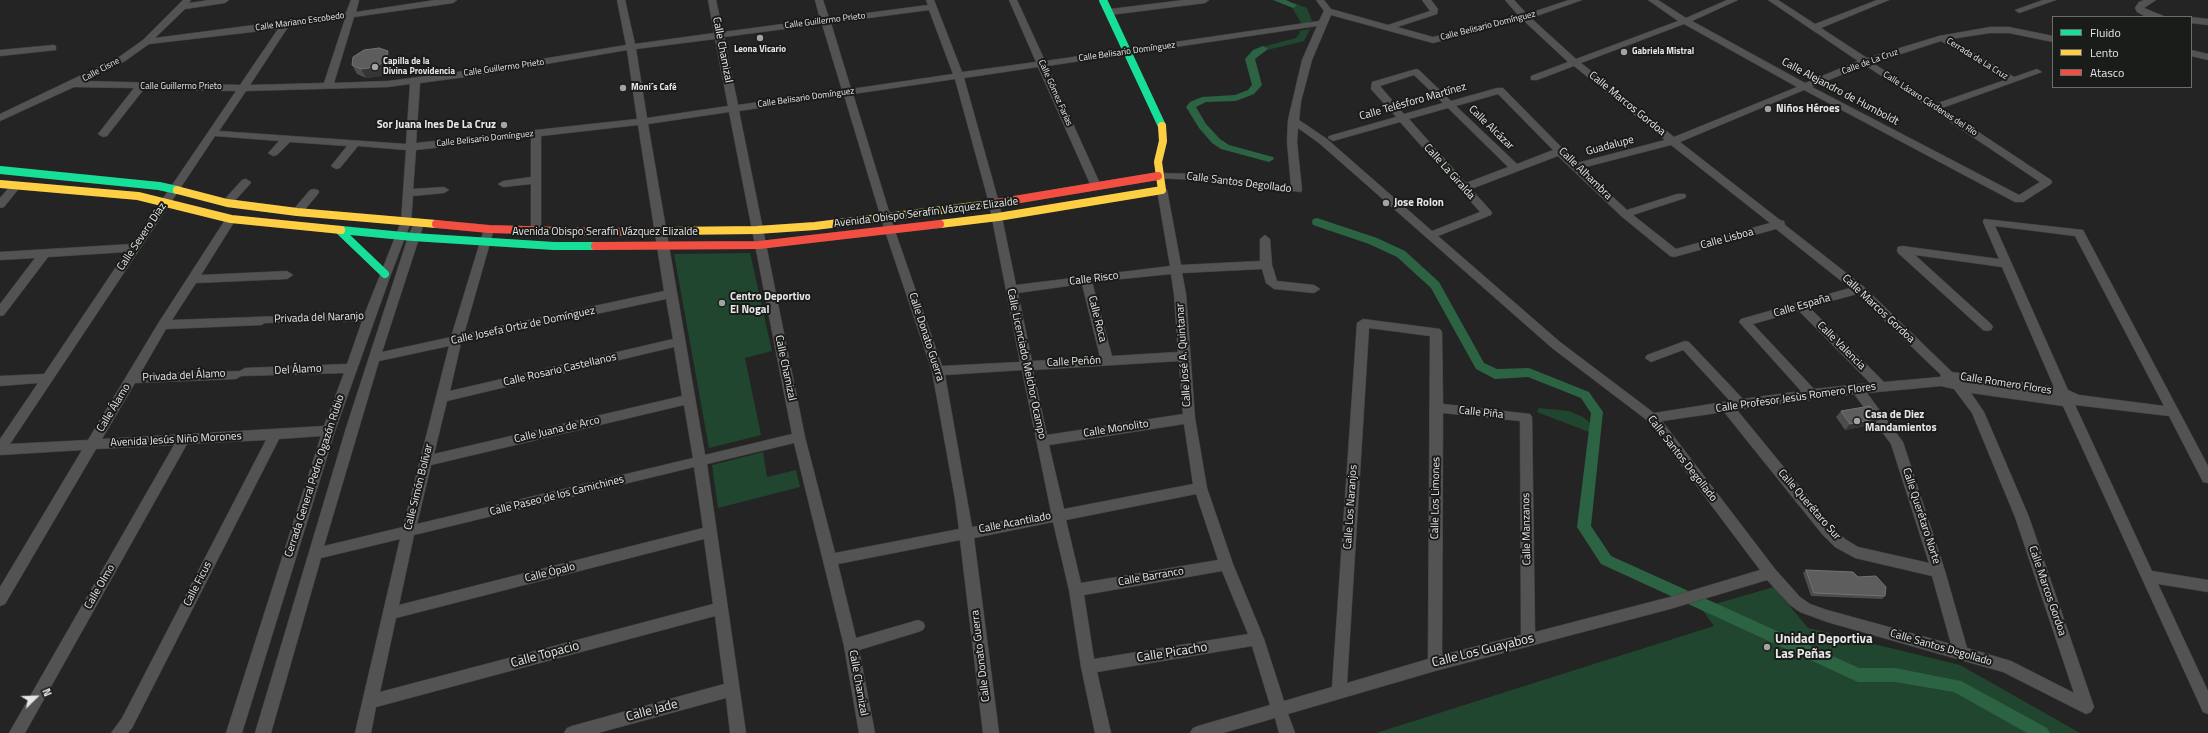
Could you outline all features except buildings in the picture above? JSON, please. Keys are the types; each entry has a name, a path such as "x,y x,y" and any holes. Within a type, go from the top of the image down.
{"street":[{"path":"184,4 225,0"},
{"path":"328,86 355,0"},
{"name":"Calle Mariano Escobedo","path":"146,42 285,25 453,0"},
{"path":"621,0 631,47 641,122 700,461 738,733"},
{"name":"Calle Chamizal","path":"712,0 720,34 759,245 799,437 851,646 867,733"},
{"name":"Calle Donato Guerra","path":"819,0 888,224 938,371 962,499 990,733"},
{"name":"Calle Gómez Farías","path":"1013,0 1096,186"},
{"name":"Calle José A. Quintanar","path":"1103,0 1110,12 1163,129 1163,142 1158,162 1158,176 1177,269 1189,418 1200,488 1226,564 1257,639 1287,733"},
{"path":"1110,12 1205,0"},
{"path":"1320,0 1328,11"},
{"path":"1387,28 1434,12 1434,9 1426,0"},
{"name":"Calle Marcos Gordoa","path":"1509,0 1525,17 1574,62 1780,224 1859,289 1978,412 2022,517 2086,707"},
{"name":"Calle Belisario Domínguez","path":"1328,11 1433,40 1525,17 1578,0"},
{"name":"Calle Alejandro de Humboldt","path":"1652,0 1685,21 1805,87 2019,200 2047,182"},
{"path":"1534,78 1685,21 1734,0"},
{"name":"Calle Lázaro Cárdenas del Río","path":"1772,0 2047,182"},
{"path":"1813,28 1885,0"},
{"path":"2019,10 2052,0"},
{"path":"2152,0 2142,4 2139,8 2149,15 2156,16"},
{"name":"Calle Guillermo Prieto","path":"73,84 140,87 242,88 355,86 415,80 560,60 631,47 720,34 825,22 931,3"},
{"name":"Calle Licenciado Melchor Ocampo","path":"931,3 959,76 998,217 1011,290 1042,441 1076,590 1088,667 1103,733"},
{"name":"Calle Cisne","path":"0,118 122,59 146,42 184,4"},
{"name":"Calle Santos Degollado","path":"1158,176 1199,177 1297,190 1292,142 1296,101 1307,60 1328,11"},
{"path":"2192,20 2208,22"},
{"name":"Calle Belisario Domínguez","path":"211,133 411,147 641,122 1322,24"},
{"name":"Calle Severo Díaz","path":"0,450 46,378 285,25"},
{"name":"Calle de La Cruz","path":"1673,141 1865,62 1942,38 1996,30 2030,32 2052,39"},
{"name":"Cerrada de La Cruz","path":"1942,38 2012,80"},
{"path":"0,53 53,48"},
{"path":"2192,53 2208,57"},
{"name":"Calle Alcázar","path":"1375,84 1416,72 1515,168"},
{"path":"1935,107 2037,72"},
{"name":"Cerrada General Pedro Ogazón Rubio","path":"263,733 314,554 374,358 407,236 406,222 415,80"},
{"name":"Calle La Giralda","path":"1375,84 1376,89 1401,118 1487,213 1431,235"},
{"path":"104,134 140,87"},
{"name":"Calle Telésforo Martínez","path":"1333,138 1500,90"},
{"name":"Calle Alhambra","path":"1500,90 1625,214 1674,253"},
{"name":"Calle Santos Degollado","path":"1293,120 1323,141 1556,345 1652,418 1770,573 1795,601 1805,608 1827,616 2006,666 2086,707"},
{"path":"536,134 534,180 536,231"},
{"path":"273,153 288,138"},
{"name":"Guadalupe","path":"1576,167 1673,141"},
{"path":"336,166 356,143"},
{"path":"1464,188 1561,152"},
{"name":"Avenida Obispo Serafín Vázquez Elizalde","path":"0,170 173,189 227,203 297,212 419,224 536,231 660,232 757,230 998,217 1162,190"},
{"name":"Avenida Obispo Serafín Vázquez Elizalde","path":"0,184 138,196 231,219 407,236 554,246 759,245 888,224 994,203 1158,176"},
{"path":"503,184 534,180"},
{"path":"227,203 246,182"},
{"path":"0,205 16,186"},
{"path":"408,193 444,190"},
{"path":"297,212 314,192"},
{"path":"1625,214 1681,196"},
{"path":"198,211 210,199"},
{"name":"Calle Álamo","path":"0,600 163,325 231,219"},
{"path":"2208,478 2080,232 1988,222 2006,264 2069,398 2147,576 2208,707"},
{"path":"407,236 419,224"},
{"name":"Calle Lisboa","path":"1674,253 1780,224"},
{"name":"Calle Simón Bolívar","path":"363,733 389,614 441,398 484,242 489,229"},
{"path":"339,230 385,274"},
{"name":"Cerrada General Pedro Ogazón Rubio","path":"234,733 329,431 385,274 407,236"},
{"path":"1265,239 1266,265 1270,280 1273,284 1314,289"},
{"path":"0,256 135,248"},
{"path":"1987,326 1902,250 2006,264"},
{"path":"0,312 44,254"},
{"name":"Calle Risco","path":"1011,290 1086,279 1177,269 1266,265"},
{"path":"192,279 287,274"},
{"name":"Calle Roca","path":"1086,279 1107,360"},
{"name":"Calle España","path":"1811,394 1745,322 1859,289"},
{"name":"Calle Josefa Ortiz de Domínguez","path":"374,358 671,294"},
{"name":"Calle Valencia","path":"1800,306 1880,386"},
{"name":"Privada del Naranjo","path":"163,325 371,316"},
{"name":"Calle Los Naranjos","path":"1339,691 1364,323 1436,332"},
{"name":"Calle Los Limones","path":"1435,664 1437,408 1436,332"},
{"name":"Calle Rosario Castellanos","path":"441,398 679,342"},
{"path":"1651,358 1685,345 1741,405"},
{"name":"Calle Peñón","path":"938,371 1027,364 1185,356"},
{"name":"Del Álamo","path":"240,373 351,368"},
{"name":"Privada del Álamo","path":"132,379 240,373"},
{"path":"0,381 46,378"},
{"name":"Calle Profesor Jesùs Romero Flores","path":"1652,418 1811,394 1880,386 1949,381"},
{"name":"Calle Romero Flores","path":"1949,381 2173,412"},
{"name":"Calle Querétaro Norte","path":"1857,389 1897,442 1938,571 1961,654"},
{"name":"Calle Juana de Arco","path":"426,461 689,399"},
{"name":"Calle Querétaro Sur","path":"1727,407 1826,530 1840,543 1855,552 1938,571"},
{"name":"Calle Piña","path":"1437,408 1526,418"},
{"name":"Calle Monolito","path":"1042,441 1189,418"},
{"name":"Calle Manzanos","path":"1526,418 1528,640"},
{"name":"Avenida Jesús Niño Morones","path":"0,450 329,431"},
{"name":"Calle Ficus","path":"120,733 275,434"},
{"name":"Calle Paseo de los Camichines","path":"314,554 408,533 799,437"},
{"name":"Calle Olmo","path":"17,733 183,440"},
{"name":"Calle Acantilado","path":"830,560 1058,514 1200,488"},
{"name":"Calle Ópalo","path":"389,614 710,532"},
{"name":"Calle Barranco","path":"1076,590 1226,564"},
{"name":"Calle Los Guayabos","path":"1198,733 1435,664 1701,595 1770,573"},
{"path":"2147,576 2208,586"},
{"name":"Calle Topacio","path":"369,702 721,608"},
{"path":"851,646 918,626"},
{"name":"Calle Picacho","path":"1088,667 1257,639"},
{"name":"Calle Jade","path":"572,733 732,689"}],"green space":[{"path":"1294,3 1307,8 1312,21 1302,24 1291,6"},
{"path":"1310,29 1304,41 1267,50 1262,47 1296,38 1300,33 1299,31"},
{"name":"Centro Deportivo El Nogal","path":"750,253 772,351 745,358 761,435 709,448 674,254"},
{"path":"1539,408 1569,411 1583,417 1596,428 1594,434 1537,412"},
{"path":"763,452 767,477 796,470 800,487 718,508 712,465"},
{"name":"Unidad Deportiva Las Peñas","path":"1774,587 1808,628 1960,665 2080,733 1376,733 1714,626 1701,608"}],"waterway":[{"path":"1277,0 1293,5"},
{"path":"1263,49 1256,52 1250,59 1257,85 1251,92 1236,98 1205,99 1193,104 1191,107 1202,126 1216,141 1225,147 1269,159"},
{"path":"1317,222 1373,241 1401,254 1435,285 1480,366 1495,374 1529,372 1585,395 1597,412 1584,527 1606,560 1858,675 1895,675 1956,686 2042,733"}],"traffic: fast":[{"path":"1103,0 1162,126"},
{"path":"0,170 159,186 177,190"},
{"path":"339,230 385,274"},
{"path":"341,230 413,237 554,246 595,246"}],"traffic: slow":[{"path":"940,224 998,217 1162,190 1158,162 1163,141 1162,126"},
{"path":"0,184 138,196 231,219 341,230"},
{"path":"177,190 227,203 297,212 436,224"},
{"path":"670,231 757,230 815,226 990,204"}],"traffic: jam":[{"path":"990,204 1158,176"},
{"path":"436,224 489,229 600,232 670,231"},
{"path":"595,246 759,245 940,224"}],"place":[{"name":"Leona Vicario","path":"760,38"},
{"name":"Gabriela Mistral","path":"1624,52"},
{"name":"Capilla de la Divina Providencia","path":"375,67"},
{"name":"Moni´s Café","path":"623,88"},
{"name":"Niños Héroes","path":"1768,109"},
{"name":"Sor Juana Ines De La Cruz","path":"504,125"},
{"name":"Jose Rolon","path":"1386,203"},
{"name":"Centro Deportivo El Nogal","path":"722,303"},
{"name":"Casa de Diez Mandamientos","path":"1857,421"},
{"name":"Unidad Deportiva Las Peñas","path":"1767,647"}]}
